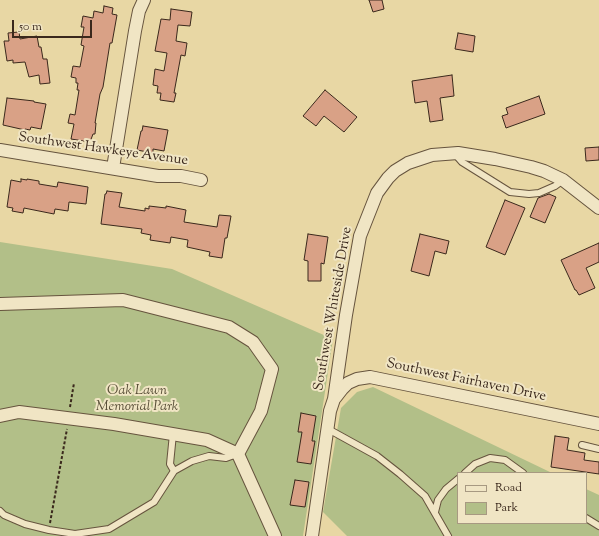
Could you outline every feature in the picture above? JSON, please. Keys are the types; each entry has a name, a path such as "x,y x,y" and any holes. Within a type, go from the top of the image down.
{"street":[{"path":"112,168 135,31 139,11 144,0"},
{"name":"Southwest Hawkeye Avenue","path":"0,150 158,176 181,176 201,180"},
{"name":"Southwest Whiteside Drive","path":"312,536 330,411 334,399 355,262 362,229 377,193 388,178 395,171 408,163 432,155 455,154 495,158 544,171 563,180 599,208"},
{"path":"0,304 123,300 229,327 252,342 272,369 261,411 238,454"},
{"name":"Southwest Fairhaven Drive","path":"334,399 342,388 348,383 357,379 370,377 599,424"},
{"path":"0,416 19,412 68,418 207,440 238,454 275,536"}],"lane":[{"path":"455,154 462,162 510,192 529,194 539,193 555,186 563,180"},
{"path":"328,429 377,456 425,496 448,536"},
{"path":"173,434 170,464 174,471"},
{"path":"582,445 599,449"},
{"path":"0,511 4,515 25,524 49,530 57,534 75,534 109,529 154,502 174,471 192,462 210,456 226,458 238,454"},
{"path":"466,472 476,464 490,458 505,460 522,472"},
{"path":"435,512 438,500 446,489 457,480"},
{"path":"587,519 599,526"}],"path":[{"path":"49,530 74,383"}],"green space":[{"name":"Oak Lawn Memorial Park","path":"0,242 172,269 333,339 303,536 0,536"},
{"path":"373,387 550,472 457,472 457,524 587,524 587,489 599,495 599,536 347,536 323,512 341,408 357,392"}],"building":[{"path":"369,0 382,0 384,9 373,12"},
{"path":"104,6 113,8 112,14 117,15 112,43 110,43 103,87 100,94 95,123 95,134 93,134 90,142 71,139 74,124 68,123 70,114 75,115 79,90 77,90 78,83 76,83 76,78 71,77 73,66 80,67 84,46 81,45 84,27 81,27 83,16 93,18 94,11 103,13"},
{"path":"171,9 192,12 190,26 178,25 176,41 187,43 185,56 181,55 174,93 176,93 174,102 160,100 161,93 157,93 158,86 153,85 155,69 164,71 167,53 155,51 161,19 170,20"},
{"path":"19,32 20,39 37,36 43,59 47,59 50,83 40,84 39,75 29,77 25,62 13,63 13,60 7,61 4,41 9,41 8,33"},
{"path":"458,33 475,36 473,52 455,49"},
{"path":"452,75 454,96 440,98 443,120 430,122 427,101 415,103 412,81"},
{"path":"325,90 357,117 344,132 324,116 316,126 303,116"},
{"path":"539,96 545,114 506,128 502,116 508,114 506,108"},
{"path":"7,98 46,104 41,129 31,127 30,130 25,130 3,125"},
{"path":"143,126 168,130 164,151 153,149 153,153 137,150"},
{"path":"599,147 599,160 586,161 585,148"},
{"path":"21,179 39,181 39,184 57,187 58,182 88,187 86,204 69,202 68,211 55,209 54,214 24,208 23,213 12,211 13,208 7,207 11,180 21,182"},
{"path":"107,191 122,193 119,207 145,211 145,208 149,209 149,206 166,208 166,206 186,210 184,222 217,227 219,215 231,216 227,238 225,238 222,258 209,256 210,252 187,247 188,240 171,237 170,243 150,240 151,235 141,233 142,229 101,224 105,194"},
{"path":"549,194 556,197 545,223 530,217 538,198"},
{"path":"505,200 525,208 505,255 486,247"},
{"path":"308,234 328,237 324,264 321,263 321,281 308,281 308,261 304,260"},
{"path":"420,234 449,241 446,254 435,251 429,276 411,271"},
{"path":"599,243 599,262 586,268 595,288 579,295 575,290 561,260"},
{"path":"301,413 316,416 312,441 315,441 311,464 297,462 302,432 298,432"},
{"path":"555,436 569,438 567,450 585,453 584,460 599,462 599,474 587,472 551,467"},
{"path":"295,480 309,482 305,507 290,505"}]}
